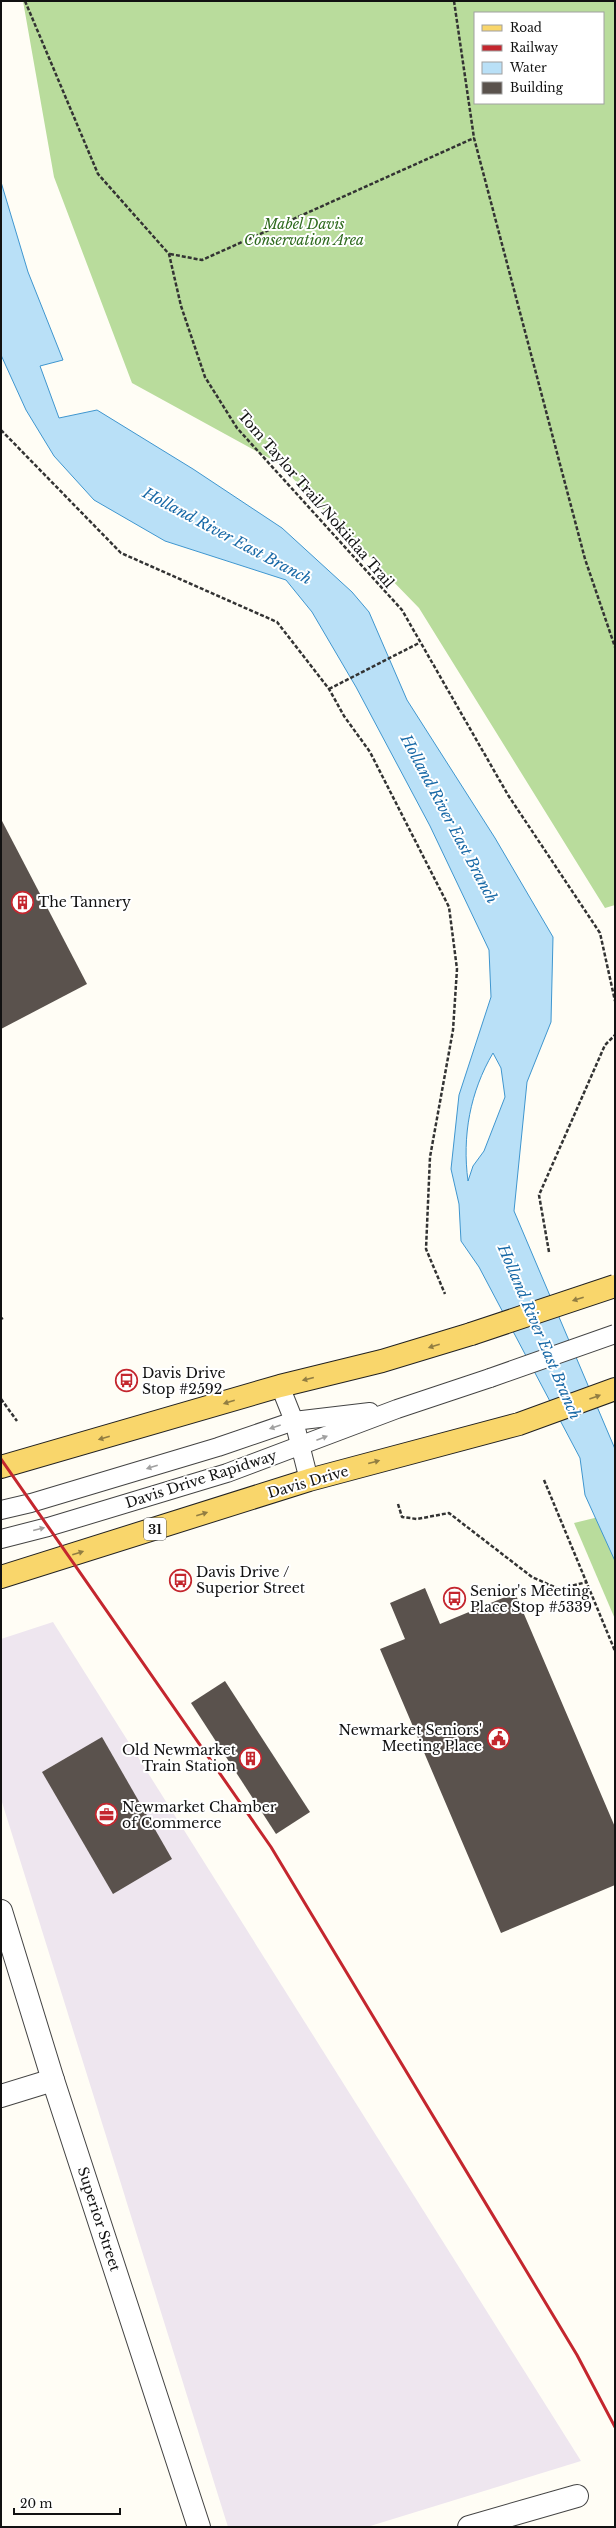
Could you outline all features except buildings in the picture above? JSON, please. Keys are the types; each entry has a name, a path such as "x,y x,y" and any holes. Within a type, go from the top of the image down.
{"main road":[{"path":"1,1467 280,1386 382,1361 471,1334 615,1286"},
{"name":"Davis Drive","path":"1,1576 309,1480 519,1424 615,1389"}],"street":[{"name":"Superior Street","path":"1,1911 53,2080 199,2527"},
{"path":"1,2096 53,2080"},
{"path":"469,2527 577,2496"}],"lane":[{"name":"Davis Drive Rapidway","path":"1,1539 48,1527 227,1473 396,1409 615,1334"},
{"path":"280,1386 294,1421 309,1480"},
{"name":"Davis Drive Rapidway","path":"1,1510 31,1503 211,1449 294,1421 396,1409"}],"path":[{"name":"Tom Taylor Trail/Nokiidaa Trail","path":"26,1 98,174 169,254 181,306 205,377 237,428 402,610 419,643 508,794 600,933 615,1001"},
{"path":"454,1 474,138 585,558 615,647"},
{"path":"169,254 202,260 474,138"},
{"path":"1,430 121,553 277,622 329,689 344,716 370,752 449,907 456,969 453,1030 430,1157 426,1250 445,1294"},
{"path":"329,689 344,683 419,643"},
{"path":"549,1252 539,1195 605,1045 615,1035"},
{"path":"1,1399 17,1421"},
{"path":"544,1480 615,1650"},
{"path":"398,1504 402,1517 417,1518 449,1513 532,1577 560,1589 587,1582"}],"shaded area":[{"path":"53,1622 581,2461 367,2527 228,2527 1,1799 1,1639"}],"green space":[{"name":"Mabel Davis Conservation Area","path":"23,1 615,1 615,905 605,908 419,608 278,463 132,383 54,177"},
{"path":"615,1513 615,1619 574,1523"}],"water":[{"name":"Holland River East Branch","path":"1,182 28,272 63,360 40,366 59,418 97,410 193,469 282,528 352,592 369,612 407,700 495,838 553,937 551,1022 527,1082 514,1211 615,1449 615,1561 585,1495 580,1458 479,1267 461,1241 459,1204 451,1169 459,1095 491,997 489,950 430,826 356,687 312,612 286,580 165,541 94,500 54,456 26,410 1,355","holes":["493,1053 501,1068 505,1097 484,1151 473,1166 468,1181 466,1164 467,1131 473,1099 485,1068"]}],"railway":[{"path":"1,1459 271,1847 577,2355 615,2427"}],"place":[{"name":"The Tannery","path":"23,902"},
{"name":"Davis Drive Stop #2592","path":"127,1381"},
{"name":"Davis Drive / Superior Street","path":"180,1580"},
{"name":"Senior's Meeting Place Stop #5339","path":"454,1599"},
{"name":"Newmarket Seniors' Meeting Place","path":"498,1738"},
{"name":"Old Newmarket Train Station","path":"251,1758"},
{"name":"Newmarket Chamber of Commerce","path":"107,1815"}]}
